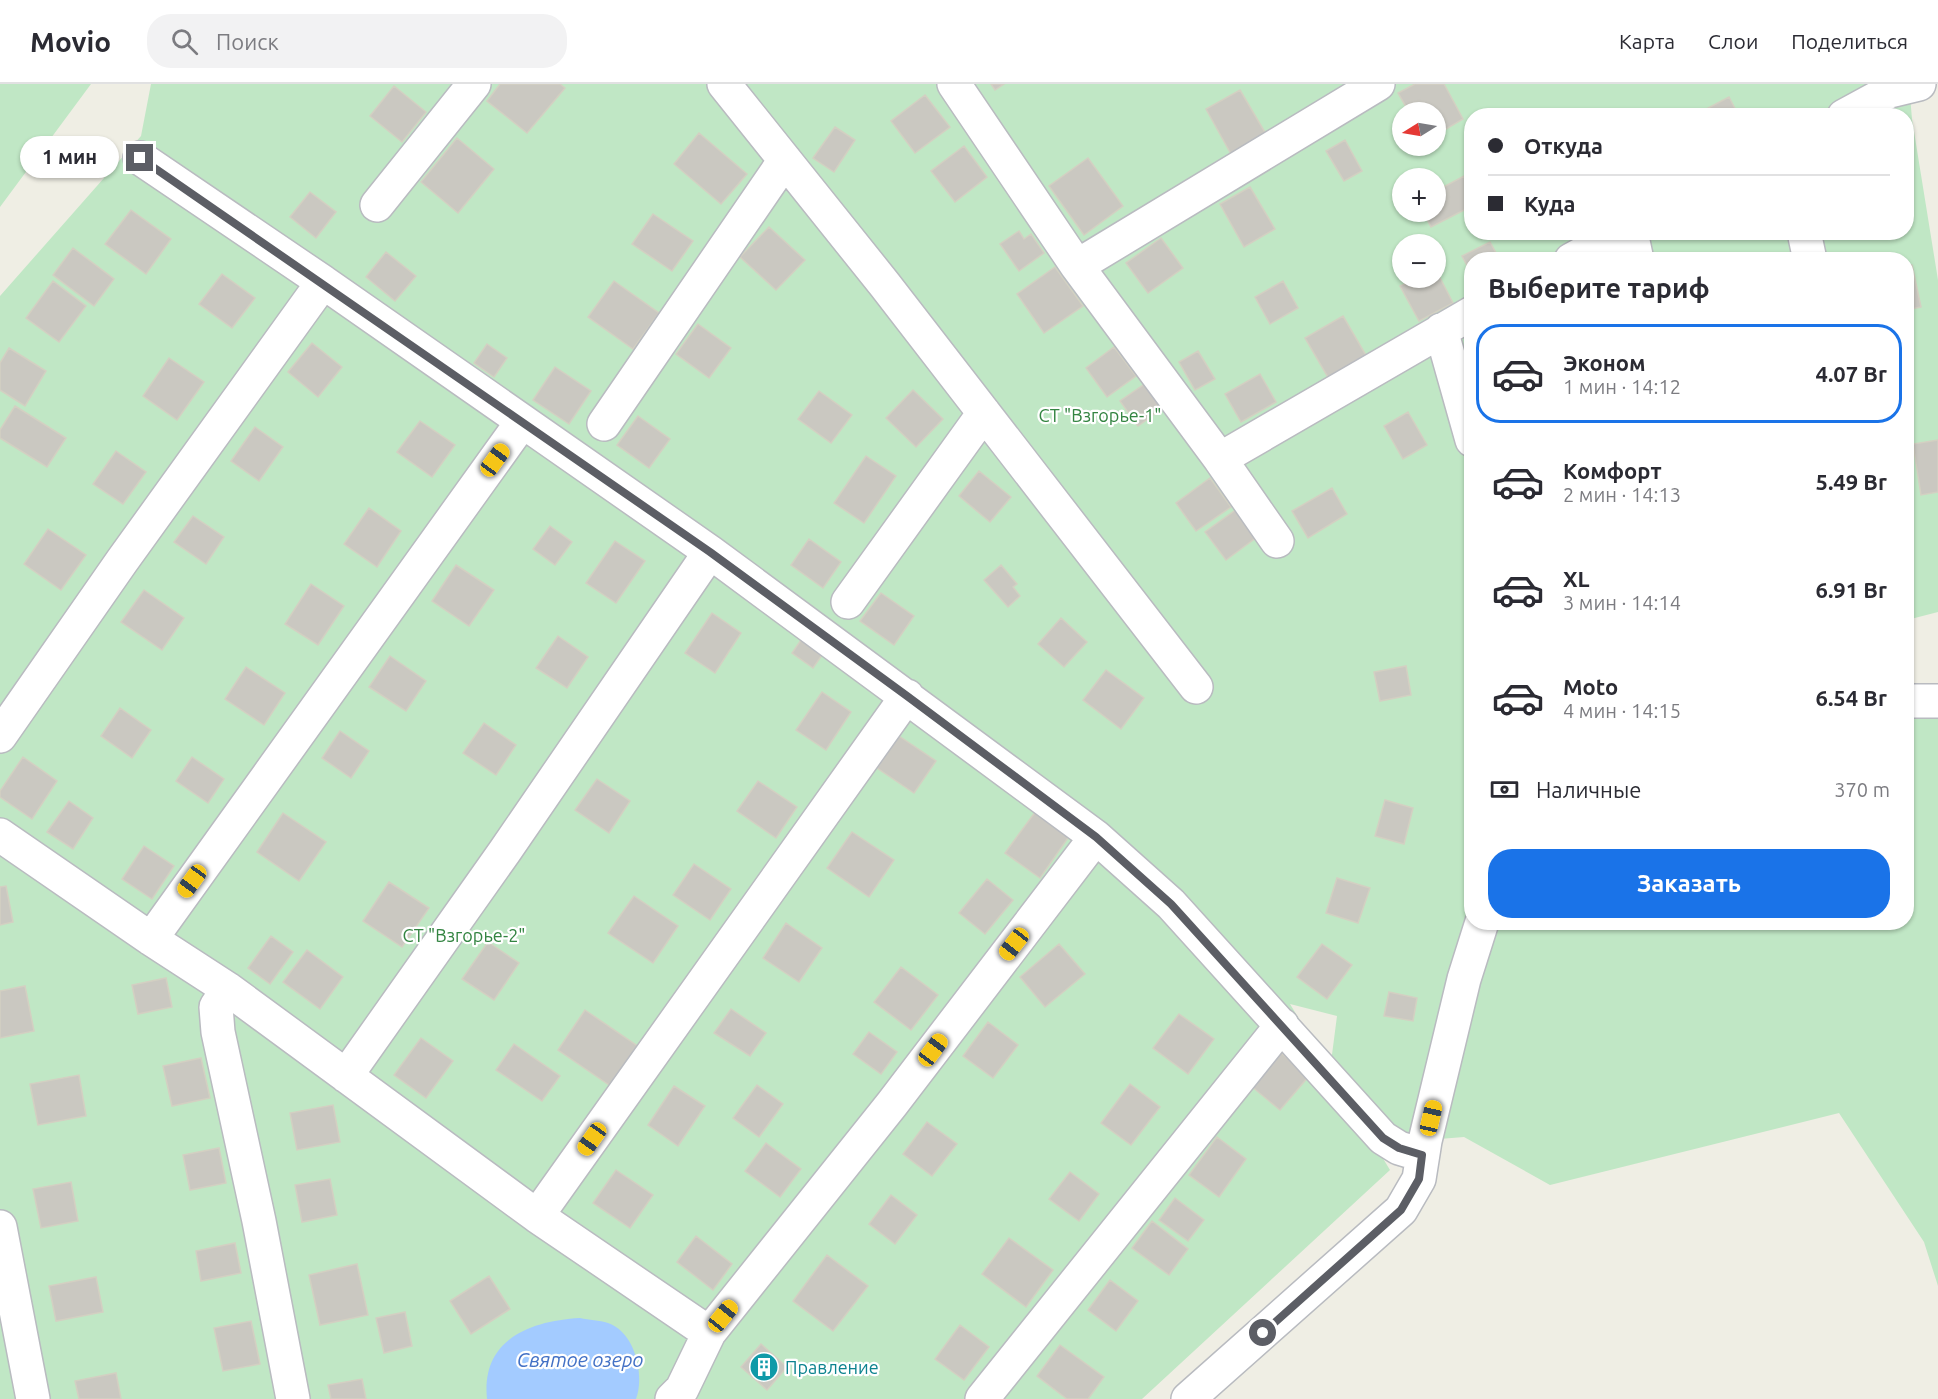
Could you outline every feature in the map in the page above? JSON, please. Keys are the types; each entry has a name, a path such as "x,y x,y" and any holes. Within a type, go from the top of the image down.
{"street":[{"path":"377,206 474,84"},
{"path":"724,84 984,413 1196,687"},
{"path":"954,84 1077,266 1220,459 1277,541"},
{"path":"1077,266 1378,84"},
{"path":"1859,108 1890,91 1919,84"},
{"path":"140,158 710,552 1096,837 1171,904 1383,1138 1399,1148 1422,1155"},
{"path":"603,424 785,160"},
{"path":"1586,252 1607,240"},
{"path":"0,736 322,282"},
{"path":"1220,459 1464,317"},
{"path":"1441,330 1464,412"},
{"path":"848,602 984,413"},
{"path":"151,939 522,422"},
{"path":"346,1076 511,842 710,552"},
{"path":"537,1216 907,696"},
{"path":"1914,701 1938,701"},
{"path":"0,835 228,989 537,1216 710,1334"},
{"path":"672,1399 682,1389 710,1334 892,1104 1096,837"},
{"path":"1188,1399 1401,1210 1419,1179 1422,1155 1464,979 1479,930"},
{"path":"228,989 216,1007 218,1032 293,1399"},
{"path":"982,1399 1282,1025"},
{"path":"0,1227 33,1399"}],"green space":[{"path":"0,84 91,84 0,207"},
{"path":"151,84 1909,84 1911,108 1464,108 1464,240 1914,240 1914,131 1938,280 1938,612 1914,618 1914,252 1464,252 1464,930 1914,930 1914,701 1938,701 1938,1286 1924,1242 1839,1113 1550,1185 1464,1137 1377,1144 1373,1142 1390,1170 1142,1399 0,1399 0,296 141,136","holes":["1290,1004 1337,1016 1330,1070"]}],"water":[{"name":"Святое озеро","path":"580,1318 608,1323 625,1335 636,1355 639,1378 636,1399 487,1399 487,1379 492,1362 500,1348 527,1329 561,1320"}],"building":[{"path":"500,84 560,84 565,88 527,133 487,101"},
{"path":"991,84 1004,84 995,90"},
{"path":"1415,84 1444,84 1463,119 1446,129 1446,102 1403,102 1398,93"},
{"path":"394,86 426,112 402,142 370,116"},
{"path":"1240,90 1266,134 1231,154 1206,109"},
{"path":"925,95 950,127 915,153 891,121"},
{"path":"1729,97 1735,108 1708,108"},
{"path":"835,127 855,140 834,172 813,158"},
{"path":"699,133 747,174 721,204 674,164"},
{"path":"457,138 494,169 458,213 421,182"},
{"path":"1345,140 1362,171 1344,181 1326,151"},
{"path":"964,146 987,177 955,202 931,171"},
{"path":"1088,158 1123,206 1084,235 1049,186"},
{"path":"1464,176 1464,210 1446,219 1446,186"},
{"path":"1250,187 1275,229 1244,247 1220,204"},
{"path":"310,192 336,212 316,238 290,217"},
{"path":"131,210 171,239 146,274 105,244"},
{"path":"653,214 693,241 672,271 632,244"},
{"path":"1428,222 1441,222 1431,227"},
{"path":"769,227 805,260 776,290 740,257"},
{"path":"1019,231 1024,239 1031,234 1044,253 1019,271 1000,244"},
{"path":"1161,238 1183,268 1148,293 1126,263"},
{"path":"1490,242 1496,252 1470,252"},
{"path":"73,248 114,279 94,306 53,275"},
{"path":"386,252 416,276 395,301 366,277"},
{"path":"1055,267 1083,306 1044,333 1017,294"},
{"path":"222,274 255,298 232,328 199,304"},
{"path":"1914,274 1921,307 1914,308"},
{"path":"53,281 86,306 59,342 26,318"},
{"path":"614,281 659,313 633,349 588,317"},
{"path":"1283,281 1298,308 1270,324 1255,297"},
{"path":"1401,288 1445,288 1453,303 1419,321"},
{"path":"1343,316 1367,357 1329,379 1305,338"},
{"path":"698,324 731,348 709,378 676,354"},
{"path":"312,343 342,367 318,397 288,372"},
{"path":"487,344 507,358 494,377 474,363"},
{"path":"1114,347 1136,376 1107,397 1086,368"},
{"path":"9,348 46,371 25,406 0,390 0,363"},
{"path":"1198,351 1215,379 1195,390 1179,362"},
{"path":"169,358 204,382 177,420 143,396"},
{"path":"555,367 591,391 569,424 533,400"},
{"path":"1260,374 1276,402 1241,422 1225,394"},
{"path":"1149,381 1167,405 1138,426 1120,401"},
{"path":"913,390 943,419 916,447 886,418"},
{"path":"819,391 852,415 831,443 798,419"},
{"path":"15,406 66,438 47,467 0,438 0,430"},
{"path":"1408,412 1427,445 1403,459 1384,426"},
{"path":"638,416 670,439 649,468 617,445"},
{"path":"420,421 455,445 432,477 397,452"},
{"path":"255,427 283,447 259,481 231,461"},
{"path":"1938,440 1938,492 1921,495 1914,444"},
{"path":"116,451 146,472 123,504 93,484"},
{"path":"866,456 896,476 864,523 834,503"},
{"path":"979,471 1011,497 990,522 959,496"},
{"path":"1210,478 1231,507 1196,531 1176,503"},
{"path":"1332,488 1347,514 1308,538 1292,511"},
{"path":"369,508 401,531 377,567 344,544"},
{"path":"1237,509 1257,537 1226,560 1205,532"},
{"path":"193,516 224,537 206,564 174,542"},
{"path":"550,526 572,542 555,565 533,549"},
{"path":"48,529 86,555 61,590 24,564"},
{"path":"809,539 841,562 823,588 791,565"},
{"path":"615,541 645,561 616,603 586,583"},
{"path":"456,565 494,590 469,626 432,601"},
{"path":"1001,565 1017,584 1013,587 1020,596 1008,607 984,580"},
{"path":"311,584 344,606 318,645 285,624"},
{"path":"144,590 184,618 162,650 121,622"},
{"path":"881,593 914,616 894,645 860,621"},
{"path":"712,613 741,633 715,673 685,653"},
{"path":"1061,618 1087,642 1064,667 1038,644"},
{"path":"808,630 829,645 813,668 792,653"},
{"path":"558,636 588,657 567,688 536,668"},
{"path":"390,656 426,681 406,711 369,687"},
{"path":"1406,666 1411,695 1380,701 1374,672"},
{"path":"246,667 285,693 264,725 225,699"},
{"path":"1106,670 1144,698 1121,729 1083,700"},
{"path":"822,692 851,712 826,750 796,730"},
{"path":"120,708 151,730 132,758 101,736"},
{"path":"484,723 516,745 496,775 463,753"},
{"path":"340,731 369,751 351,778 322,758"},
{"path":"899,736 936,761 914,793 877,768"},
{"path":"23,757 57,781 32,819 0,797 0,791"},
{"path":"192,757 224,779 208,803 176,781"},
{"path":"597,779 630,801 609,833 575,810"},
{"path":"758,781 797,807 776,838 737,811"},
{"path":"1385,800 1413,808 1404,844 1375,836"},
{"path":"69,801 93,818 73,849 47,832"},
{"path":"1036,811 1070,835 1040,878 1005,853"},
{"path":"283,813 326,842 299,881 257,852"},
{"path":"852,832 894,860 869,897 827,868"},
{"path":"144,846 174,866 152,899 122,879"},
{"path":"694,864 731,889 710,920 673,895"},
{"path":"1337,878 1370,888 1358,923 1326,913"},
{"path":"987,879 1013,900 985,934 959,913"},
{"path":"389,882 429,908 402,947 363,921"},
{"path":"6,886 13,922 0,925 0,887"},
{"path":"634,896 678,926 653,963 608,933"},
{"path":"786,923 822,948 799,982 763,958"},
{"path":"271,936 293,952 270,984 248,968"},
{"path":"488,942 519,963 494,1000 462,979"},
{"path":"1059,944 1085,974 1045,1007 1020,977"},
{"path":"1322,944 1352,965 1327,999 1297,977"},
{"path":"307,950 343,977 320,1009 283,982"},
{"path":"901,967 938,995 911,1030 874,1002"},
{"path":"166,978 172,1007 138,1014 132,985"},
{"path":"25,986 34,1031 0,1038 0,991"},
{"path":"1389,992 1417,998 1413,1021 1384,1016"},
{"path":"731,1009 766,1033 750,1056 714,1033"},
{"path":"585,1010 639,1047 612,1087 558,1050"},
{"path":"1179,1014 1214,1039 1188,1074 1153,1048"},
{"path":"988,1022 1018,1045 993,1078 963,1056"},
{"path":"869,1032 897,1052 881,1074 853,1054"},
{"path":"421,1038 453,1061 426,1098 394,1075"},
{"path":"514,1044 560,1076 542,1101 496,1070"},
{"path":"1280,1052 1309,1076 1280,1110 1251,1086"},
{"path":"201,1058 210,1098 172,1106 163,1066"},
{"path":"79,1075 86,1116 38,1125 30,1084"},
{"path":"1130,1084 1160,1107 1131,1145 1101,1123"},
{"path":"757,1085 783,1104 759,1137 733,1118"},
{"path":"674,1086 705,1106 678,1146 648,1125"},
{"path":"333,1105 340,1142 297,1150 290,1113"},
{"path":"927,1122 957,1144 932,1176 903,1154"},
{"path":"1217,1137 1246,1159 1219,1197 1189,1175"},
{"path":"766,1143 801,1169 780,1197 745,1171"},
{"path":"219,1148 226,1183 190,1190 183,1155"},
{"path":"616,1170 653,1195 630,1228 593,1203"},
{"path":"1070,1172 1099,1194 1079,1221 1049,1199"},
{"path":"330,1179 337,1215 302,1222 295,1185"},
{"path":"71,1182 78,1221 41,1228 33,1189"},
{"path":"891,1195 917,1215 895,1244 869,1224"},
{"path":"1175,1198 1204,1220 1188,1241 1159,1220"},
{"path":"1152,1221 1188,1249 1169,1275 1132,1248"},
{"path":"696,1236 732,1264 713,1290 677,1262"},
{"path":"1009,1238 1053,1270 1026,1307 982,1274"},
{"path":"235,1243 241,1273 201,1281 196,1251"},
{"path":"827,1255 868,1286 833,1331 793,1301"},
{"path":"357,1264 368,1315 320,1325 309,1275"},
{"path":"489,1276 510,1309 471,1334 450,1301"},
{"path":"96,1277 103,1312 56,1321 49,1286"},
{"path":"1110,1280 1138,1301 1116,1331 1088,1310"},
{"path":"405,1312 412,1346 384,1353 376,1318"},
{"path":"251,1321 260,1364 223,1371 214,1328"},
{"path":"960,1325 989,1347 964,1380 935,1359"},
{"name":"Правление","path":"761,1344 787,1367 767,1390 741,1367"},
{"path":"1060,1345 1104,1377 1088,1399 1067,1399 1037,1376"},
{"path":"116,1373 121,1399 79,1399 75,1381"},
{"path":"362,1379 366,1399 331,1399 328,1385"}],"place":[{"name":"Правление","path":"764,1367"}],"route":[{"path":"140,158 710,552 1096,837 1171,904 1383,1138 1399,1148 1422,1155 1419,1179 1401,1210 1263,1333"}],"park label":[{"name":"СТ \"Взгорье-1\"","path":"1100,415"},
{"name":"СТ \"Взгорье-2\"","path":"464,935"}]}
